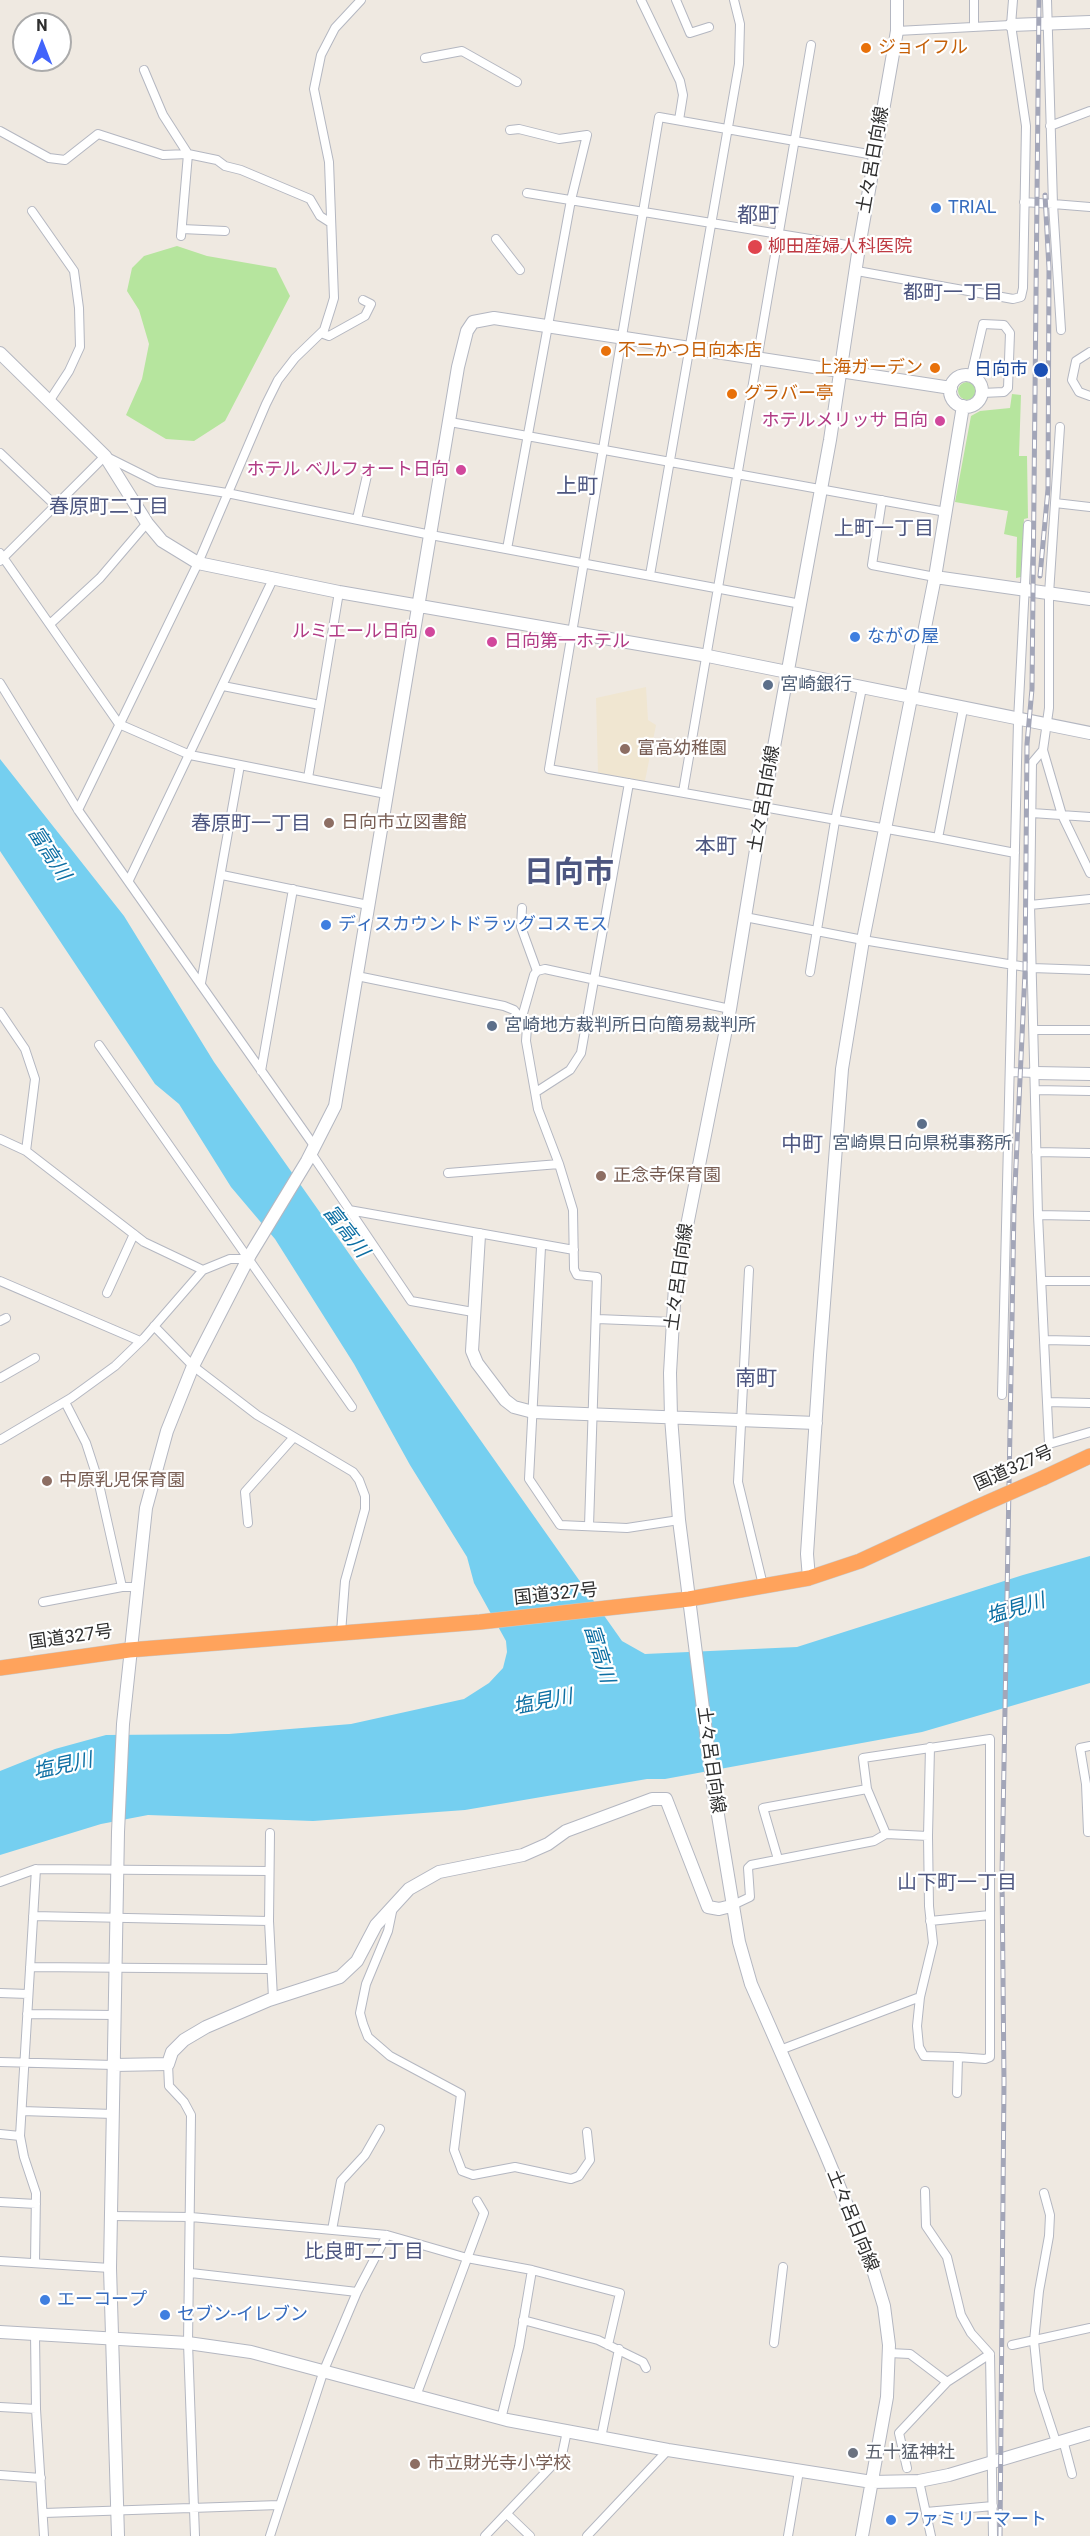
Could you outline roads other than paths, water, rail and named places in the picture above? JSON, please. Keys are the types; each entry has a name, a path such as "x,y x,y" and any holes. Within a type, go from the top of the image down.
{"highway":[{"name":"国道327号","path":"0,1668 129,1650 606,1609 690,1606 763,1585 809,1578 860,1561 1090,1456"}],"street":[{"path":"78,810 198,563 278,380 295,358 321,333 334,298 329,162 314,89 321,55 335,28 361,0"},
{"path":"641,0 680,81 682,95 679,120"},
{"path":"676,0 690,33 709,27"},
{"path":"650,575 692,347 710,223 739,64 740,24 735,0"},
{"name":"土々呂日向線","path":"862,2536 887,2397 889,2353 884,2306 871,2264 751,1984 731,1906 712,1779 679,1520 671,1417 672,1322 682,1243 730,1009 763,807 821,490 874,155 897,31 897,0"},
{"path":"974,0 974,26"},
{"path":"857,271 1013,299 1021,297 1026,126 1011,25 1013,0"},
{"path":"1047,0 1053,204 1061,330"},
{"path":"897,31 1090,22"},
{"path":"683,792 811,45"},
{"path":"425,58 462,51 517,82"},
{"path":"144,70 163,115 188,154 181,233 225,231"},
{"path":"1050,126 1090,111"},
{"path":"874,155 659,117 549,769 1015,853"},
{"path":"507,549 572,200 587,135 559,139 519,129 510,130"},
{"path":"0,131 49,158 65,159 98,134 163,155 188,154 217,159 225,166 242,170 310,199 320,216 331,223"},
{"path":"527,193 859,247"},
{"path":"1024,202 1090,207"},
{"path":"32,211 75,271 79,308 80,347 69,371 50,400"},
{"path":"496,239 520,270"},
{"path":"321,333 329,336 365,316 371,304 363,300"},
{"path":"118,2536 110,2268 118,1832 129,1650 146,1508 167,1431 193,1366 250,1257 311,1154 335,1106 386,794 420,607 458,367 467,331 473,322 494,318 951,388"},
{"path":"971,376 983,324 1004,325 1010,333 1008,388 1004,392 982,393"},
{"path":"1090,352 1076,361 1072,380 1079,392 1090,396"},
{"path":"0,353 105,456 147,523 162,541 198,563 420,607 708,656 963,710 1090,734"},
{"path":"971,376 980,382 982,393 974,405 963,406 955,402 951,388 958,377 971,376"},
{"path":"809,1578 807,1554 842,1069 863,940 935,576 963,406"},
{"path":"450,422 946,512"},
{"path":"1060,427 1049,594 1049,708 1044,726 1043,750 1062,814 1090,873"},
{"path":"0,453 56,506"},
{"path":"105,456 157,482 227,493 431,535 801,604"},
{"path":"105,456 2,557 119,724 190,755 386,794"},
{"path":"357,519 368,471"},
{"path":"882,500 872,565 1090,599"},
{"path":"1055,503 1090,507"},
{"path":"50,624 100,578 147,523"},
{"path":"1002,1395 1018,721 1028,525"},
{"path":"129,880 273,579"},
{"path":"308,778 339,592"},
{"path":"0,683 78,810 201,982 261,1071 311,1154 411,1301 473,1312"},
{"path":"223,686 320,705"},
{"path":"810,972 835,821 862,688"},
{"path":"938,838 963,710"},
{"path":"1043,750 1032,762 1030,905 1038,1215 1043,1281 1049,1444 1090,1432"},
{"path":"201,982 240,765"},
{"path":"536,1092 560,1078 576,1063 596,980 629,783"},
{"path":"1032,813 1090,817"},
{"path":"222,875 368,905"},
{"path":"261,1071 293,889"},
{"path":"1030,905 1090,899"},
{"path":"522,908 521,927 537,971 522,1017"},
{"path":"745,917 817,932 1012,965 1090,970"},
{"path":"537,971 545,969 730,1009"},
{"path":"357,976 504,1006 522,1017 527,1027 526,1041 540,1116 559,1164 573,1210 574,1269 577,1275 597,1277 595,1414 589,1526"},
{"path":"0,1012 25,1049 35,1079 26,1151"},
{"path":"1034,1030 1090,1030"},
{"path":"99,1045 214,1212 250,1257 352,1407"},
{"path":"1010,1072 1090,1074"},
{"path":"1035,1090 1090,1091"},
{"path":"0,1139 26,1151 144,1242 203,1270"},
{"path":"1036,1152 1090,1153"},
{"path":"448,1173 559,1164"},
{"path":"350,1210 541,1247 574,1250"},
{"path":"1038,1215 1090,1216"},
{"path":"107,1293 134,1234"},
{"path":"479,1235 472,1351 477,1363 505,1400 514,1407 533,1412 816,1423"},
{"path":"541,1247 529,1479 560,1525 627,1528 679,1520"},
{"path":"0,1440 65,1402 115,1366 203,1270 230,1259 250,1257"},
{"path":"749,1270 744,1420 738,1482 763,1585"},
{"path":"0,1281 140,1341"},
{"path":"1043,1281 1090,1281"},
{"path":"597,1319 672,1322"},
{"path":"154,1326 193,1366 257,1415 352,1472 365,1496 365,1509 345,1581 341,1633"},
{"path":"1045,1340 1090,1341"},
{"path":"0,1378 35,1358"},
{"path":"65,1402 86,1443 98,1480 122,1587"},
{"path":"1047,1402 1090,1403"},
{"path":"248,1523 245,1492 294,1437"},
{"path":"43,1602 122,1587 136,1587"},
{"path":"886,1834 867,1789 863,1758 930,1747 990,1739 990,2057 985,2059 924,2056 919,2047 917,2026 933,1943 930,1920 928,1836 930,1747"},
{"path":"1088,1832 1086,1784 1080,1748 1090,1746"},
{"path":"778,1859 763,1808 867,1789"},
{"path":"195,2536 188,2343 191,2273 191,2115 184,2102 169,2086 168,2064 172,2052 184,2040 206,2027 273,1998 340,1977 357,1961 376,1925 409,1889 439,1872 524,1855 548,1844 566,1831 652,1799 666,1799 708,1908 719,1909 731,1906 750,1897 748,1868 751,1864 874,1840 886,1834 928,1836"},
{"path":"270,1833 269,1921 273,1998"},
{"path":"35,2263 36,2193 24,2157 20,2136 36,1869"},
{"path":"0,1881 36,1869 269,1871"},
{"path":"393,1906 388,1931 366,1984 360,2013 368,2037 390,2056 460,2094 454,2150 462,2171 473,2175 515,2167 571,2179 579,2176 590,2160 587,2132"},
{"path":"930,1920 990,1915"},
{"path":"33,1916 269,1921"},
{"path":"30,1967 270,1969"},
{"path":"0,1993 28,1994"},
{"path":"780,2050 921,1997"},
{"path":"27,2014 115,2015"},
{"path":"957,2092 958,2057"},
{"path":"0,2062 168,2064"},
{"path":"22,2111 113,2114"},
{"path":"332,2230 341,2181 365,2156 380,2129"},
{"path":"0,2134 20,2136"},
{"path":"925,2191 926,2226 947,2257 961,2315 970,2333 990,2354 993,2536"},
{"path":"1044,2193 1050,2215 1049,2236 1039,2291 1034,2341 1039,2390 1072,2474"},
{"path":"416,2396 484,2213 477,2201"},
{"path":"0,2202 36,2204"},
{"path":"111,2216 191,2217 387,2235 467,2258 532,2270 620,2293 608,2345"},
{"path":"270,2536 324,2370 357,2292 387,2235"},
{"path":"0,2261 110,2268"},
{"path":"774,2343 783,2267"},
{"path":"501,2419 524,2320 532,2270"},
{"path":"191,2273 357,2292"},
{"path":"524,2320 583,2335 619,2349 643,2361 646,2368"},
{"path":"1012,2345 1090,2328"},
{"path":"0,2332 188,2343 251,2352 501,2419 668,2450 872,2482 919,2481 950,2475 1090,2433"},
{"path":"35,2334 36,2409 44,2536"},
{"path":"601,2438 619,2349"},
{"path":"889,2353 910,2354 947,2382"},
{"path":"907,2468 899,2433 947,2382 990,2354"},
{"path":"0,2407 36,2409"},
{"path":"485,2536 562,2455 567,2432"},
{"path":"587,2536 668,2450"},
{"path":"788,2536 799,2471"},
{"path":"0,2475 41,2478"},
{"path":"919,2481 931,2536"},
{"path":"44,2512 117,2512 279,2505"},
{"path":"926,2512 993,2506"},
{"path":"507,2514 530,2536"}],"water":[{"path":"0,759 124,916 214,1062 622,1641 645,1654 797,1647 1090,1556 1090,1683 922,1732 665,1779 647,1779 465,1810 313,1821 148,1815 101,1824 0,1855 0,1771 55,1749 106,1735 229,1734 351,1724 464,1699 489,1683 503,1668 507,1652 506,1641 474,1583 467,1557 410,1465 354,1364 275,1239 231,1187 179,1104 155,1084 0,851"}],"railway":[{"path":"1000,2536 1004,2082 1002,1875 1014,1208 1025,972 1027,744 1032,689 1039,0"},
{"path":"1040,576 1048,489 1049,268 1045,195"}],"place":[{"name":"ジョイフル","path":"866,48"},
{"name":"TRIAL","path":"936,208"},
{"name":"柳田産婦人科医院","path":"755,247"},
{"name":"不二かつ日向本店","path":"606,351"},
{"name":"上海ガーデン","path":"935,368"},
{"name":"日向市","path":"1041,370"},
{"name":"グラバー亭","path":"732,394"},
{"name":"ホテルメリッサ 日向","path":"940,421"},
{"name":"ホテル ベルフォート日向","path":"461,470"},
{"name":"ルミエール日向","path":"430,632"},
{"name":"ながの屋","path":"855,637"},
{"name":"日向第一ホテル","path":"492,642"},
{"name":"宮崎銀行","path":"768,685"},
{"name":"富高幼稚園","path":"625,749"},
{"name":"日向市立図書館","path":"329,823"},
{"name":"ディスカウントドラッグコスモス","path":"326,925"},
{"name":"宮崎地方裁判所日向簡易裁判所","path":"492,1026"},
{"name":"宮崎県日向県税事務所","path":"922,1124"},
{"name":"正念寺保育園","path":"601,1176"},
{"name":"中原乳児保育園","path":"47,1481"},
{"name":"エーコープ","path":"45,2300"},
{"name":"セブン-イレブン","path":"165,2315"},
{"name":"五十猛神社","path":"853,2453"},
{"name":"市立財光寺小学校","path":"415,2464"},
{"name":"ファミリーマート","path":"891,2520"}],"district":[{"name":"都町","path":"758,217"},
{"name":"都町一丁目","path":"953,294"},
{"name":"上町","path":"577,488"},
{"name":"春原町二丁目","path":"109,508"},
{"name":"上町一丁目","path":"884,530"},
{"name":"春原町一丁目","path":"251,825"},
{"name":"本町","path":"716,848"},
{"name":"日向市","path":"569,874"},
{"name":"中町","path":"802,1146"},
{"name":"南町","path":"756,1380"},
{"name":"山下町一丁目","path":"957,1884"},
{"name":"比良町二丁目","path":"364,2253"}],"water label":[{"name":"富高川","path":"48,854"},
{"name":"富高川","path":"345,1232"},
{"name":"塩見川","path":"1016,1610"},
{"name":"富高川","path":"598,1654"},
{"name":"塩見川","path":"543,1703"},
{"name":"塩見川","path":"63,1767"}]}
